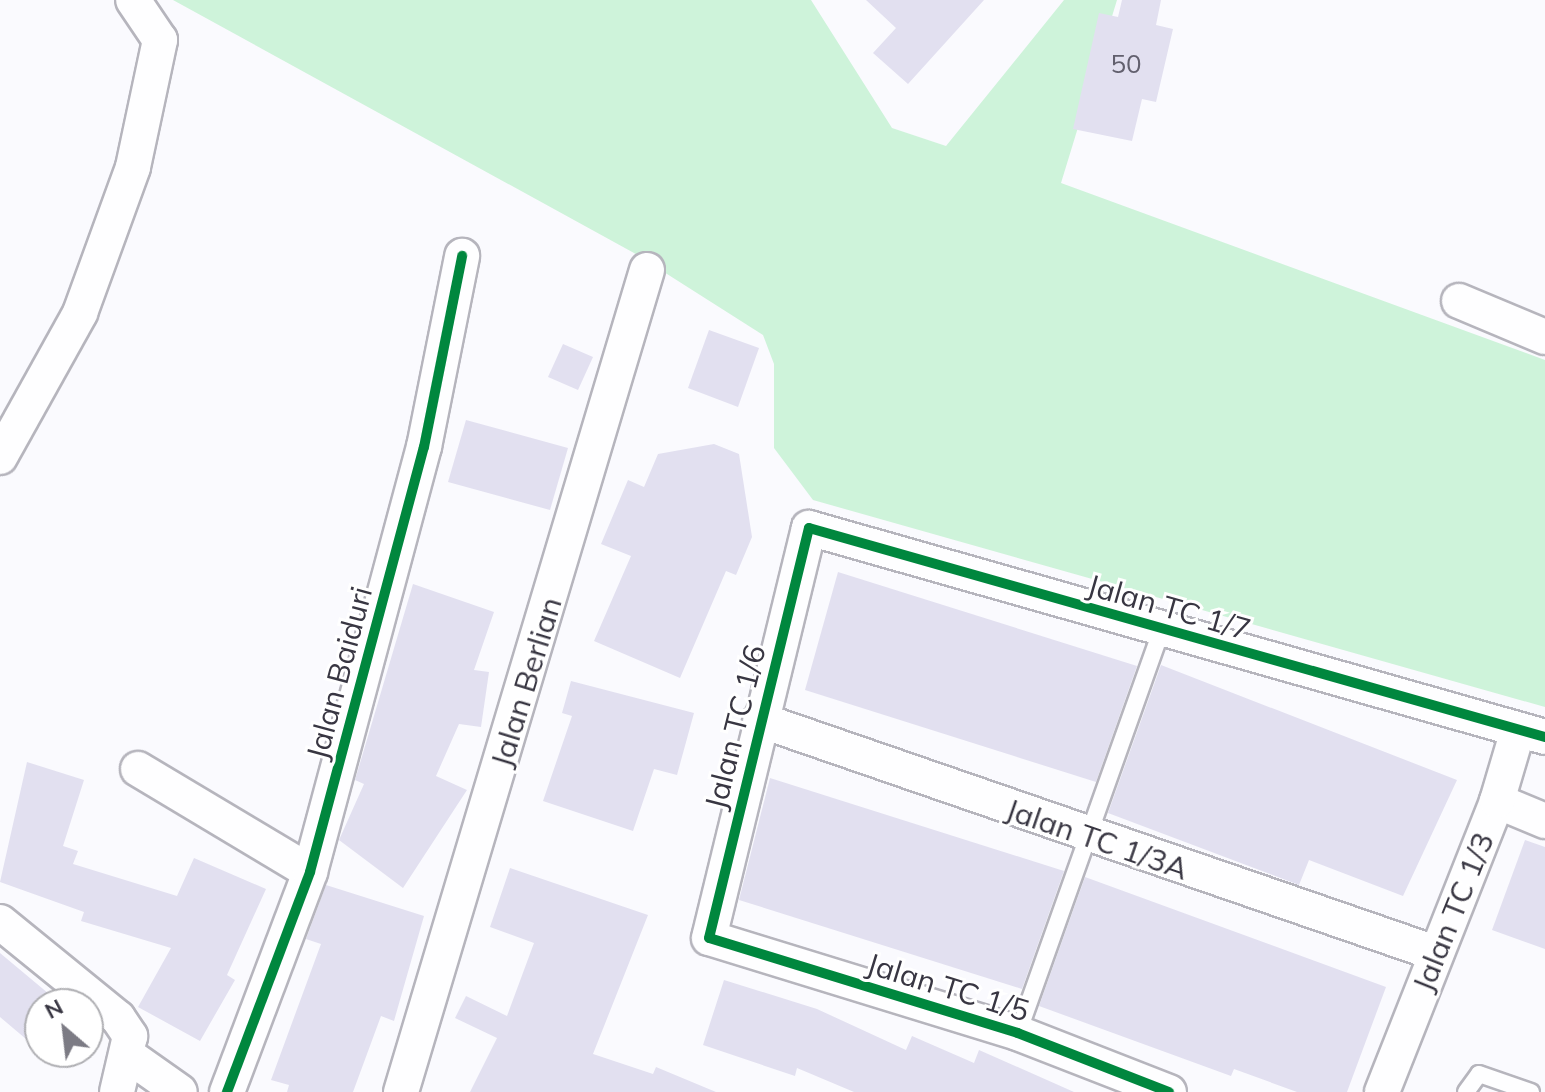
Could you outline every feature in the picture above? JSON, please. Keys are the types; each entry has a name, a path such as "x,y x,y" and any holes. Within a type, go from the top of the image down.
{"street":[{"path":"0,457 80,313 133,167 160,40 133,0"},
{"name":"Jalan Baiduri","path":"227,1092 310,872 424,447 462,256"},
{"name":"Jalan Berlian","path":"401,1092 647,270"},
{"path":"1459,301 1545,337"},
{"name":"Jalan TC 1/7","path":"809,528 1161,631 1531,734"},
{"name":"Jalan TC 1/6","path":"709,938 809,528"},
{"name":"Jalan TC 1/3A","path":"760,720 1090,839 1435,953"},
{"name":"Jalan TC 1/3","path":"1382,1092 1497,801 1531,734"},
{"path":"138,769 310,872"},
{"path":"1497,801 1545,821"},
{"path":"0,922 118,1018 130,1036 129,1056 117,1092"},
{"name":"Jalan TC 1/5","path":"709,938 1018,1033 1169,1092"},
{"path":"129,1056 180,1092"}],"lane":[{"path":"1018,1033 1090,839 1161,631"},
{"path":"1466,1092 1479,1074 1531,1092"}],"green space":[{"path":"173,0 811,0 892,128 946,146 1064,0 1117,0 1061,183 1545,360 1545,707 813,500 774,448 774,364 763,335 634,253"}],"building":[{"path":"866,0 984,0 908,84 873,53 896,28"},
{"path":"1122,0 1161,0 1156,25 1173,29 1156,102 1142,99 1132,141 1073,129 1099,13 1118,17"},
{"path":"709,330 759,348 738,407 688,388"},
{"path":"563,344 593,357 578,390 548,377"},
{"path":"466,420 568,448 550,510 448,482"},
{"path":"714,444 739,454 752,537 736,575 726,571 680,678 594,641 631,556 601,544 628,480 644,487 658,454"},
{"path":"838,572 1137,666 1096,782 805,690"},
{"path":"413,584 494,612 474,670 489,672 481,727 459,724 436,776 467,790 403,888 339,840 364,784 355,780"},
{"path":"1161,665 1457,780 1403,896 1309,860 1299,885 1108,813"},
{"path":"571,681 694,713 677,775 654,769 633,831 543,801 572,716 562,713"},
{"path":"27,762 84,780 63,846 78,851 73,864 177,896 194,858 266,889 227,975 235,980 200,1041 138,1007 171,948 81,921 84,912 0,882"},
{"path":"770,778 1064,871 1022,989 739,900"},
{"path":"1525,840 1545,847 1545,949 1492,930"},
{"path":"510,868 648,915 593,1054 653,1074 656,1067 716,1092 470,1092 497,1038 455,1018 466,996 507,1016 534,943 490,927"},
{"path":"1085,877 1386,987 1347,1092 1297,1092 1234,1069 1231,1076 1039,1006"},
{"path":"326,885 424,916 394,1021 381,1016 353,1092 287,1092 289,1085 271,1080 321,944 306,939"},
{"path":"0,953 42,988 24,988 24,1037 0,1017"},
{"path":"724,980 817,1009 906,1050 912,1036 974,1063 979,1050 1074,1092 854,1092 797,1068 795,1076 703,1045"}],"cycle path":[{"path":"227,1092 310,872 424,447 462,256"},
{"path":"1169,1092 1018,1033 709,938 809,528 1545,737"}]}
